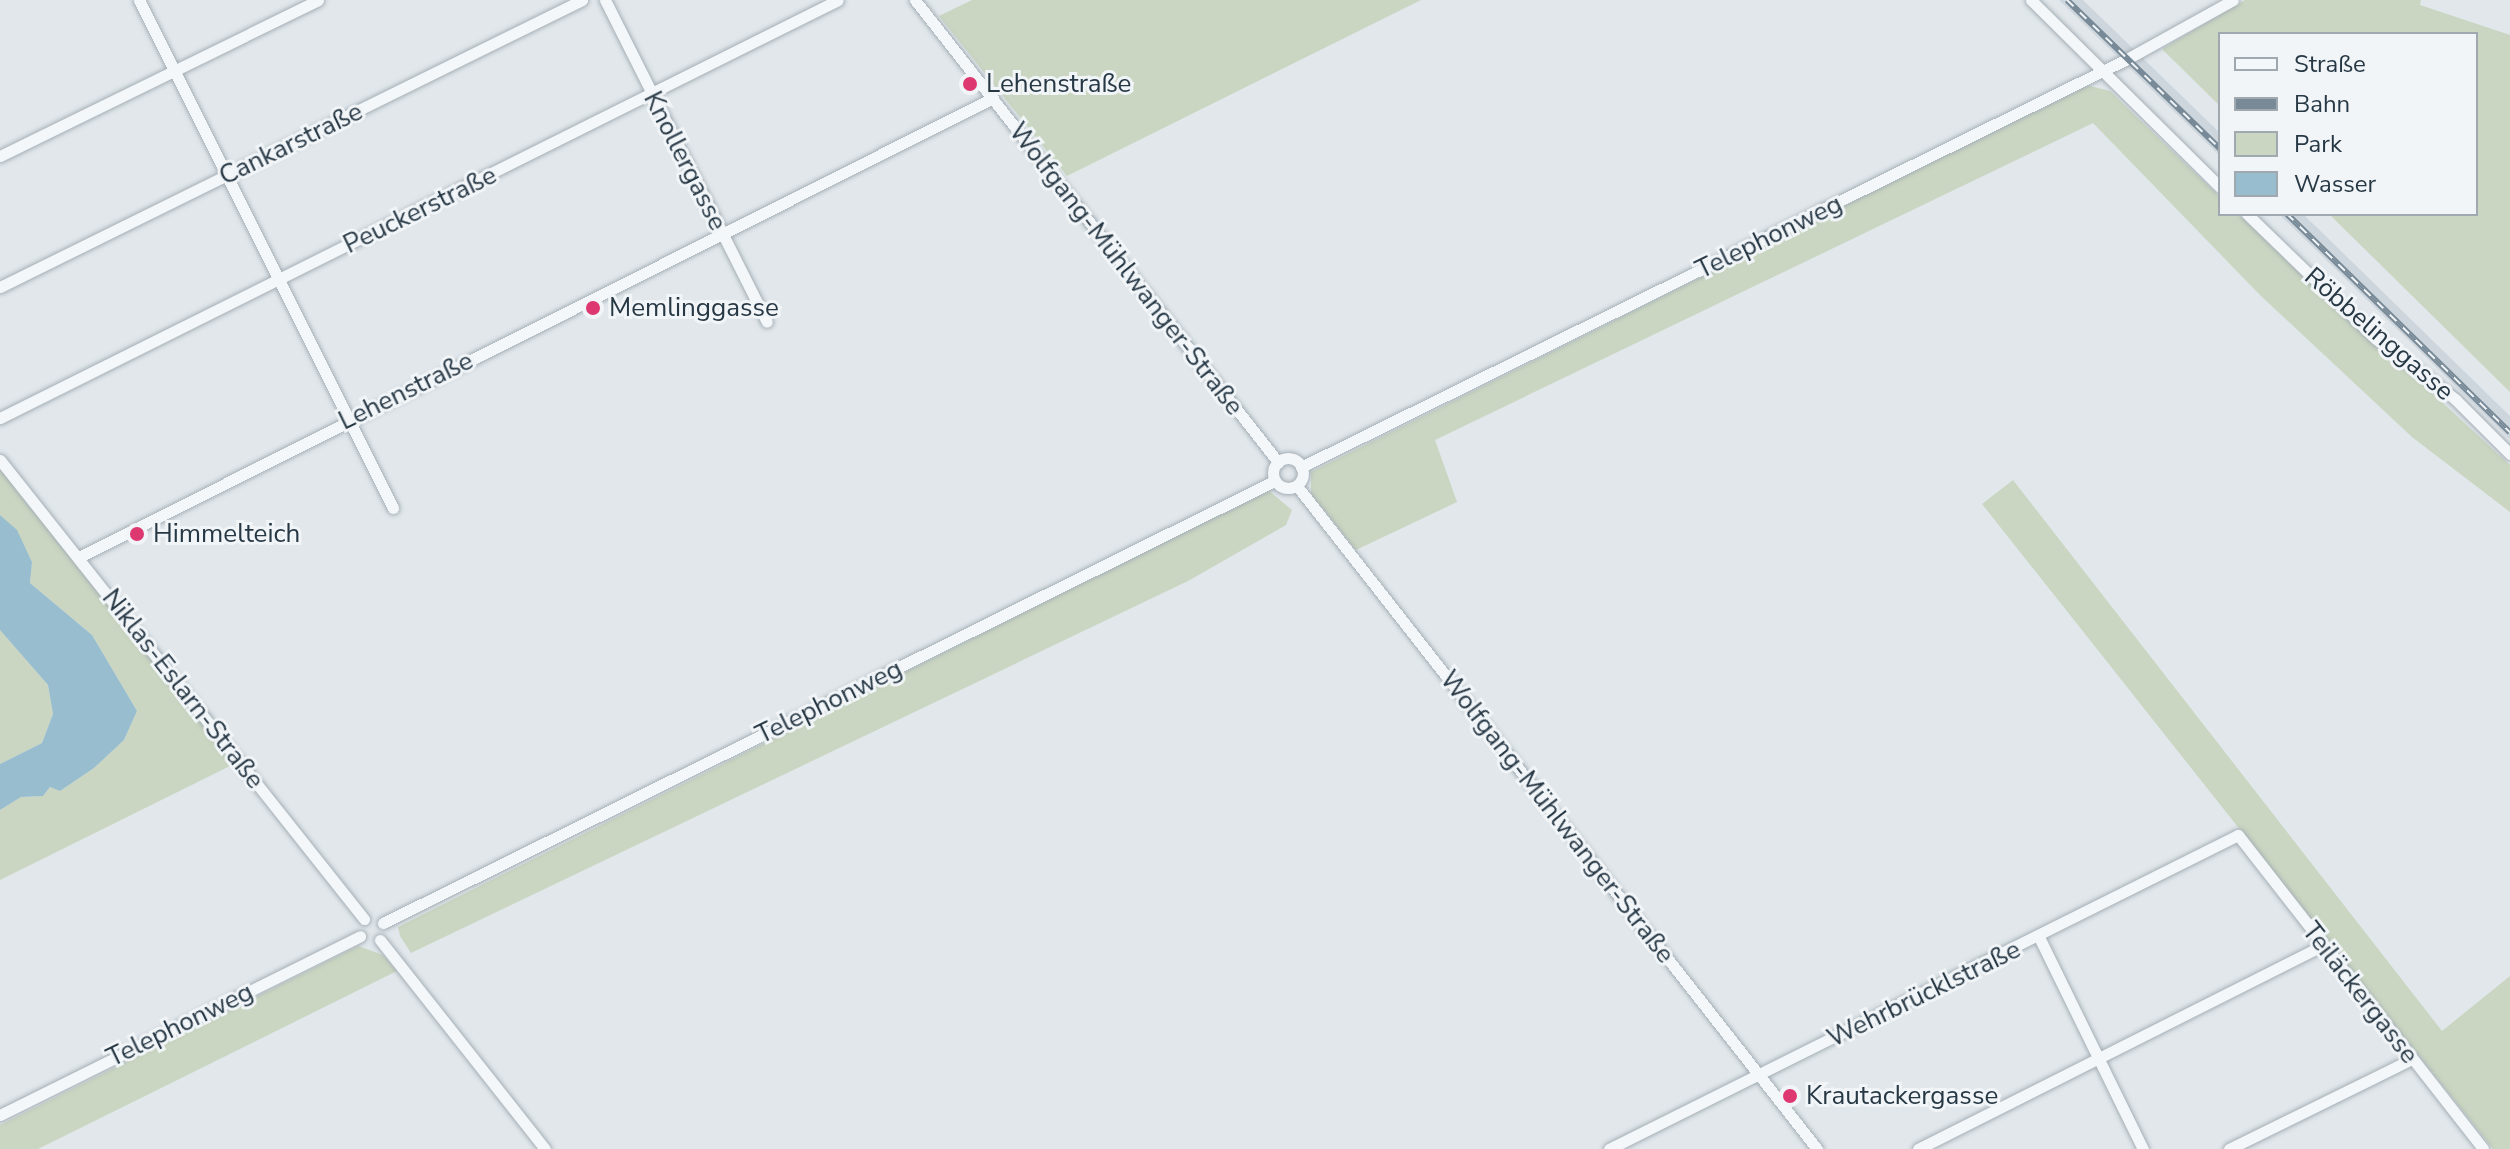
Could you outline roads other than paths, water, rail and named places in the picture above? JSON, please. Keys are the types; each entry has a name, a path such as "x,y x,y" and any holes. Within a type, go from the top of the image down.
{"street":[{"path":"139,0 393,508"},
{"path":"0,156 318,0"},
{"name":"Cankarstraße","path":"0,287 582,0"},
{"name":"Knollergasse","path":"605,0 767,322"},
{"name":"Peuckerstraße","path":"0,418 838,0"},
{"name":"Wolfgang-Mühlwanger-Straße","path":"915,0 1278,462"},
{"path":"2031,0 2218,185"},
{"name":"Telephonweg","path":"1301,467 2101,72 2233,0"},
{"name":"Lehenstraße","path":"79,557 993,98"},
{"name":"Röbbelinggasse","path":"2249,216 2375,338 2455,399 2510,454"},
{"path":"1294,459 1301,467 1297,486 1285,488 1274,481 1278,462 1294,459"},
{"name":"Niklas-Eslarn-Straße","path":"0,460 364,919"},
{"name":"Telephonweg","path":"383,923 1274,481"},
{"name":"Wolfgang-Mühlwanger-Straße","path":"1297,486 1817,1149"},
{"name":"Wehrbrücklstraße","path":"1609,1149 2238,835"},
{"name":"Teiläckergasse","path":"2238,835 2483,1149"},
{"path":"380,940 383,923 364,919 360,936 380,940 545,1149"},
{"name":"Telephonweg","path":"0,1115 360,936"},
{"path":"2039,937 2143,1149"},
{"path":"1918,1149 2322,946"},
{"path":"2229,1149 2412,1059"}],"water":[{"path":"0,515 17,530 32,562 30,583 92,635 137,711 124,740 94,768 60,791 50,787 43,796 21,797 0,810 0,764 42,743 53,714 48,685 0,630"}],"railway":[{"path":"2067,0 2218,147"},
{"path":"2289,216 2510,432"}],"place":[{"name":"Lehenstraße","path":"970,84"},
{"name":"Memlinggasse","path":"593,308"},
{"name":"Himmelteich","path":"137,534"},
{"name":"Krautackergasse","path":"1790,1096"}]}
